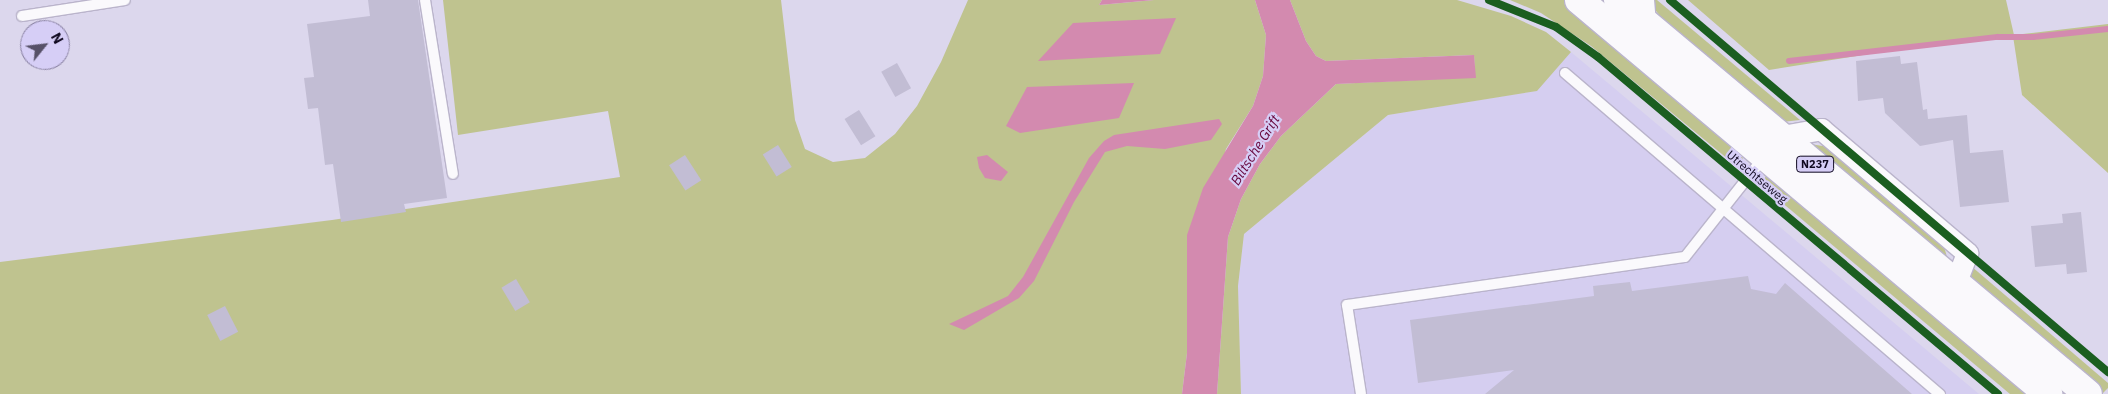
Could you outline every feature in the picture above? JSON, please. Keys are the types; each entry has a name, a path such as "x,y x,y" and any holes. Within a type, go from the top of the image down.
{"main road":[{"name":"Utrechtseweg","path":"1579,0 1955,284 2088,394"},
{"name":"Utrechtseweg","path":"1618,0 1644,11 1773,146 2048,394"}],"lane":[{"path":"22,16 126,0"},
{"path":"425,0 453,174"},
{"path":"1565,73 1940,394"},
{"path":"1362,394 1347,306 1685,257 1773,146"}],"shaded area":[{"path":"1571,52 1979,394 1241,394 1238,286 1244,234 1388,115 1536,91"}],"green space":[{"path":"443,0 781,0 795,120 805,149 833,162 865,158 895,134 917,106 941,62 968,0 1102,0 1099,5 1154,0 1255,0 1266,35 1263,76 1253,106 1226,149 1188,303 1187,353 1182,394 0,394 0,262 332,220 620,177 608,111 458,135"},
{"path":"1290,0 1457,0 1511,16 1546,32 1571,52 1537,91 1388,115 1244,234 1238,286 1241,394 1217,394 1228,237 1241,199 1260,164 1281,136 1336,84 1475,77 1474,55 1326,61 1316,56 1306,41"},
{"path":"1510,0 1564,0 1742,150 1743,166 1740,169 1591,46 1541,13"},
{"path":"1647,0 1657,0 1800,120 1782,122 1670,28"},
{"path":"1688,0 2006,0 2014,35 2108,24 2108,173 2022,95 2013,36 1926,45 1769,70"},
{"path":"1810,144 1829,147 1943,243 1949,264"},
{"path":"1768,174 2029,393 2010,394 1760,184"},
{"path":"1971,266 2108,383 2108,388 2103,393 1967,277"}],"water":[{"path":"1102,0 1154,0 1099,5"},
{"name":"Biltsche Grift","path":"1255,0 1290,0 1306,41 1316,56 1326,61 1474,55 1476,78 1336,84 1281,136 1260,164 1241,199 1228,237 1217,394 1182,394 1187,353 1187,235 1203,188 1253,106 1263,76 1266,35"},
{"path":"1176,18 1160,54 1038,61 1073,23"},
{"path":"1134,83 1119,118 1020,133 1006,126 1027,87"},
{"path":"1219,119 1222,124 1211,140 1165,149 1127,146 1105,152 1074,202 1034,281 1019,298 964,330 949,324 1008,296 1023,277 1089,158 1104,141 1114,135"},
{"path":"987,155 1008,172 1001,181 985,178 979,168 977,157"}],"building":[{"path":"368,0 418,0 447,198 404,204 406,212 341,222 333,164 325,165 318,108 308,109 304,78 314,77 307,24 370,16"},
{"path":"1900,56 1901,64 1917,62 1923,110 1927,109 1928,119 1967,115 1970,153 2003,150 2009,202 1960,207 1953,140 1920,146 1885,113 1883,98 1858,101 1856,61"},
{"path":"897,63 911,88 895,97 881,72"},
{"path":"859,110 875,136 861,145 845,119"},
{"path":"778,145 792,167 777,177 763,155"},
{"path":"685,155 701,180 685,191 669,165"},
{"path":"2081,212 2087,272 2067,274 2066,264 2035,267 2031,226 2063,223 2062,214"},
{"path":"1748,276 1751,289 1776,294 1785,283 1912,394 1485,394 1514,370 1418,383 1410,320 1594,296 1593,286 1630,282 1632,291"},
{"path":"516,279 530,302 515,311 501,288"},
{"path":"225,306 238,332 220,341 207,315"}],"waterway":[{"path":"1789,61 1998,37 2033,37 2108,29"}],"cycle path":[{"path":"1489,0 1556,27 1598,57 1998,394"},
{"path":"1670,0 2108,372"}]}
